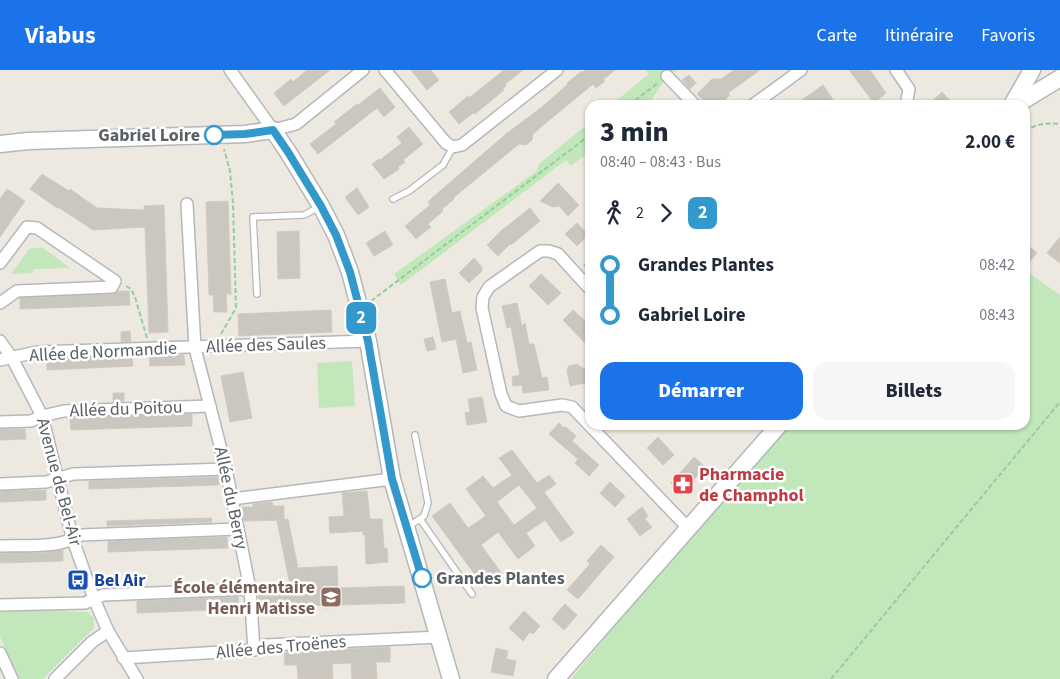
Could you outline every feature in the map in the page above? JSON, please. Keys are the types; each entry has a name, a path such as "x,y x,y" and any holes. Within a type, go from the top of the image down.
{"street":[{"path":"230,70 288,152 321,206 336,235 350,272 368,341 392,479 413,524 450,679"},
{"path":"0,144 245,134 273,130 296,124 362,70"},
{"path":"385,70 446,143 453,146 462,145 557,70"},
{"path":"760,100 801,70"},
{"path":"896,70 909,90 907,100"},
{"path":"1015,100 1032,70"},
{"path":"1056,70 1060,72"},
{"path":"667,76 690,100"},
{"path":"1024,100 1060,78"},
{"name":"Allée du Berry","path":"187,204 195,348 226,469 250,589 254,650"},
{"path":"0,263 27,227 37,228 115,281 112,287 16,291 0,302"},
{"path":"585,284 558,254 540,251 489,287 483,297 482,308 501,394 506,406 519,411 562,405 572,407 585,418"},
{"name":"Avenue de Bel-Air","path":"0,341 12,358 42,416 73,540 94,599 108,632 137,679"},
{"name":"Allée des Saules","path":"195,348 368,341"},
{"name":"Allée de Normandie","path":"0,360 37,352 195,348"},
{"name":"Allée du Poitou","path":"0,422 31,421 42,416 64,411 210,406"},
{"path":"599,430 689,529"},
{"path":"556,679 775,430"},
{"path":"0,484 46,482 73,474 226,469"},
{"path":"232,499 392,479"},
{"path":"0,546 60,544 81,535 238,529"},
{"path":"0,605 84,603 103,595 250,589"},
{"path":"55,679 92,642 108,632"},
{"name":"Allée des Troënes","path":"123,658 254,650 265,644 440,637"},
{"path":"0,653 12,679"}],"lane":[{"path":"393,199 408,191 443,165 453,146"},
{"path":"257,294 253,217 304,215 321,206"},
{"path":"415,435 428,503 424,516 413,524 472,594"}],"path":[{"path":"636,100 667,76"},
{"path":"1030,128 1046,123 1060,124"},
{"path":"213,347 236,308 233,203 226,154 218,135"},
{"path":"359,310 585,139"},
{"path":"115,281 131,289 135,297 147,333 148,349"},
{"path":"831,679 1060,402"}],"green space":[{"path":"645,70 677,70 667,76 651,100 617,100 649,74"},
{"path":"585,126 585,155 571,166 566,160 401,285 394,274 537,171 539,164"},
{"path":"42,247 70,268 34,269 33,273 11,274 29,249"},
{"path":"1030,274 1060,295 1060,679 571,679 778,430 1030,430"},
{"path":"352,361 355,406 319,408 317,363"},
{"path":"0,611 87,612 94,618 94,628 43,679 20,679 0,637"}],"building":[{"path":"307,70 330,70 284,106 274,93 291,79 293,82"},
{"path":"411,70 431,70 439,80 427,90"},
{"path":"504,70 523,70 505,84 506,86 502,89 504,90 475,114 473,113 459,124 449,112"},
{"path":"586,70 615,70 596,88 593,84 541,127 533,134 532,140 526,145 519,144 453,198 442,209 443,211 428,224 431,227 416,239 405,226 430,205 428,202 432,198 506,134 542,107 567,83"},
{"path":"734,70 760,70 728,93 730,95 725,100 703,100 697,94 712,79 721,79"},
{"path":"849,70 870,70 886,93 878,100 872,100"},
{"path":"689,75 696,83 690,89 682,80"},
{"path":"823,85 833,100 802,100"},
{"path":"380,88 395,107 384,117 377,108 318,154 310,144 336,124 334,122"},
{"path":"942,92 949,100 933,100"},
{"path":"409,127 423,144 403,160 405,162 398,167 399,169 384,179 372,164 402,143 397,137"},
{"path":"42,174 69,191 70,189 97,208 144,210 144,206 164,205 168,332 149,333 145,227 93,230 30,189"},
{"path":"558,183 579,205 568,216 559,206 553,207 540,201"},
{"path":"357,188 369,207 358,215 345,197"},
{"path":"7,189 25,201 0,237 0,199"},
{"path":"228,201 231,294 226,294 227,312 214,312 213,295 209,295 206,202"},
{"path":"530,208 540,221 510,244 498,256 487,245"},
{"path":"577,223 585,232 585,238 577,246 565,234"},
{"path":"299,231 300,278 278,279 277,232"},
{"path":"385,231 393,245 374,256 366,243"},
{"path":"1060,237 1060,263 1047,253"},
{"path":"1030,247 1037,253 1030,261"},
{"path":"474,258 482,267 482,271 469,283 459,273"},
{"path":"541,274 561,293 548,305 529,286"},
{"path":"445,279 452,313 460,311 467,343 471,342 477,370 463,373 456,339 442,342 430,282"},
{"path":"118,291 129,291 130,305 20,309 20,298 112,294"},
{"path":"517,303 522,326 525,323 529,344 534,344 542,378 547,377 549,390 523,393 522,385 513,386 512,377 520,375 511,327 507,328 502,306"},
{"path":"331,310 332,332 239,336 238,314"},
{"path":"573,310 585,321 585,343 563,320"},
{"path":"130,331 131,341 121,342 121,332"},
{"path":"433,337 436,349 427,351 424,339"},
{"path":"184,355 185,365 150,366 149,356"},
{"path":"132,356 133,366 47,370 47,359"},
{"path":"577,364 585,369 585,383 570,386 567,370 569,366"},
{"path":"243,372 252,418 230,422 221,376"},
{"path":"113,393 124,393 124,401 113,402"},
{"path":"482,397 487,422 467,425 465,413 470,412 468,399"},
{"path":"192,414 192,426 71,430 70,418"},
{"path":"559,423 576,436 572,441 599,465 589,476 575,463 578,459 549,434"},
{"path":"0,429 25,429 26,439 0,440"},
{"path":"658,437 674,455 663,465 647,448"},
{"path":"512,450 537,483 549,475 556,484 544,492 574,533 561,542 545,520 526,533 535,546 518,559 498,532 481,545 502,574 484,587 432,516 450,503 468,528 486,516 466,489 483,476 493,488 512,475 499,458","holes":["519,485 537,508 514,525 497,502"]},
{"path":"694,457 705,467 682,493 671,483"},
{"path":"219,477 219,485 89,489 89,481"},
{"path":"610,482 625,496 615,507 600,493"},
{"path":"46,490 46,500 0,502 0,491"},
{"path":"367,491 370,519 382,519 384,548 387,548 388,562 366,564 365,535 363,535 363,531 330,533 329,517 344,516 342,493"},
{"path":"272,502 273,506 284,506 284,520 288,519 298,568 337,566 338,588 404,586 405,603 338,605 338,607 325,608 325,605 259,607 258,591 291,590 277,521 283,520 244,521 241,507 253,507 253,504"},
{"path":"642,507 648,516 645,519 652,527 640,536 627,519"},
{"path":"211,518 212,522 107,526 107,521"},
{"path":"227,537 228,548 108,552 108,541"},
{"path":"601,545 614,557 578,599 567,590 590,564 587,561"},
{"path":"63,550 63,561 0,563 0,553 42,553"},
{"path":"238,597 239,609 137,613 137,601"},
{"path":"565,604 577,615 564,630 552,619"},
{"path":"524,611 540,626 533,634 530,632 523,641 509,628"},
{"path":"390,647 390,662 376,662 377,679 352,679 351,663 332,664 333,679 298,679 297,665 285,665 284,652"},
{"path":"496,648 508,651 506,659 516,661 513,676 491,672"}],"bus line":[{"name":"2","path":"214,135 245,134 273,130 321,206 336,235 350,272 368,341 392,479 422,578"}],"place":[{"name":"Gabriel Loire","path":"214,135"},
{"name":"Pharmacie de Champhol","path":"683,484"},
{"name":"Grandes Plantes","path":"422,578"},
{"name":"Bel Air","path":"78,580"},
{"name":"École élémentaire Henri Matisse","path":"331,597"}]}
